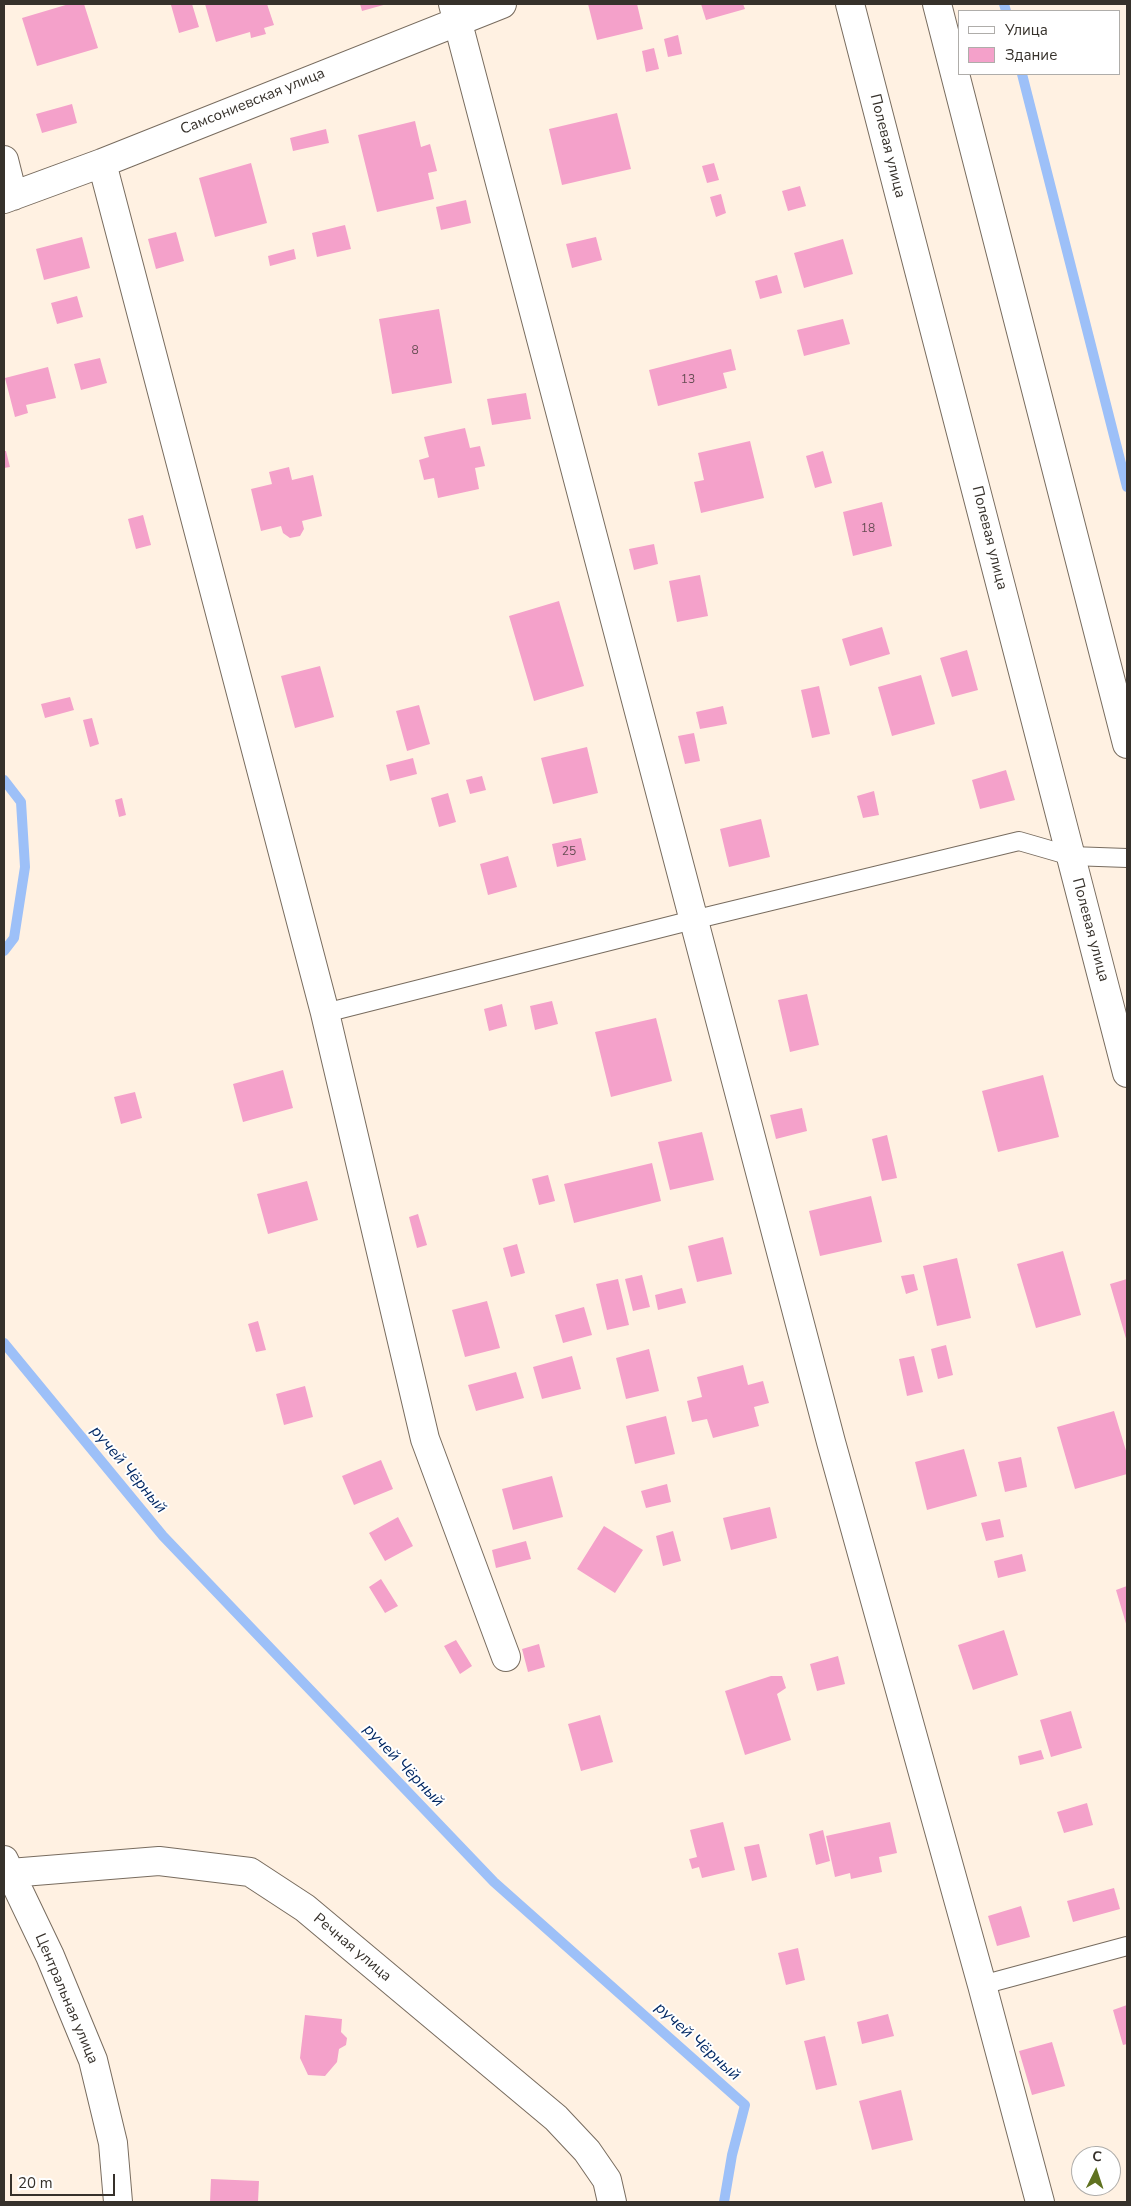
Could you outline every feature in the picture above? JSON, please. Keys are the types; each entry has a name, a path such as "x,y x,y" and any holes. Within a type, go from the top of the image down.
{"street":[{"name":"Самсониевская улица","path":"8,197 102,163 455,12 502,4"},
{"name":"Полевая улица","path":"850,4 1127,1072"},
{"path":"937,4 1127,744"},
{"path":"455,12 831,1442 982,1984 1040,2202"},
{"path":"4,160 8,197"},
{"path":"102,163 325,1013 425,1439 506,1657"},
{"name":"Речная улица","path":"6,1869 159,1861 250,1872 305,1908 556,2118 587,2151 607,2180 612,2202"},
{"name":"Центральная улица","path":"6,1869 50,1956 93,2060 113,2143 118,2202"}],"lane":[{"path":"325,1013 693,920 1019,842 1071,856 1127,858"},
{"path":"982,1984 1127,1946"}],"building":[{"path":"69,4 84,4 98,48 37,66 22,18"},
{"path":"192,4 199,27 179,33 171,5"},
{"path":"205,4 267,4 274,25 264,28 266,34 251,38 250,32 216,42"},
{"path":"360,4 387,4 362,11"},
{"path":"588,4 637,4 643,29 597,40"},
{"path":"701,4 743,4 745,9 706,20"},
{"path":"678,35 682,54 668,57 664,39"},
{"path":"654,48 659,69 646,72 642,51"},
{"path":"72,104 77,123 42,133 36,114"},
{"path":"617,113 631,169 562,185 549,129"},
{"path":"415,121 421,147 430,144 437,171 428,173 434,199 377,212 358,135"},
{"path":"326,129 329,143 293,151 290,138"},
{"path":"251,163 267,223 215,237 199,178"},
{"path":"714,163 719,180 707,183 702,166"},
{"path":"800,186 806,206 788,211 782,191"},
{"path":"721,194 726,213 716,217 710,197"},
{"path":"466,200 471,223 441,230 436,207"},
{"path":"345,225 351,249 317,257 312,233"},
{"path":"176,232 184,261 156,269 148,239"},
{"path":"82,237 90,268 44,280 36,249"},
{"path":"596,237 602,260 572,268 566,244"},
{"path":"843,239 853,274 804,288 794,253"},
{"path":"294,249 296,259 270,266 268,256"},
{"path":"777,275 782,293 760,299 755,281"},
{"path":"77,296 83,317 57,324 51,303"},
{"path":"439,309 452,383 392,394 379,319"},
{"path":"843,319 850,344 804,356 797,330"},
{"path":"731,349 736,370 723,373 727,388 658,406 649,370"},
{"path":"100,358 107,383 81,390 74,364"},
{"path":"48,367 56,398 26,405 28,413 15,417 5,378"},
{"path":"526,393 531,419 492,425 487,399"},
{"path":"465,428 470,448 480,446 485,466 475,468 479,489 438,498 434,478 424,480 419,460 429,457 424,437"},
{"path":"750,441 764,498 701,513 694,482 704,480 698,453"},
{"path":"4,451 6,451 10,467 4,468"},
{"path":"823,451 832,483 815,488 806,456"},
{"path":"289,467 292,480 313,475 322,516 302,521 304,529 300,536 290,538 283,533 281,526 261,531 251,489 272,484 269,472"},
{"path":"882,502 892,546 853,556 843,512"},
{"path":"143,515 151,545 136,549 128,519"},
{"path":"654,544 658,564 634,570 629,549"},
{"path":"700,575 708,616 677,622 669,581"},
{"path":"559,601 584,686 534,701 509,616"},
{"path":"882,627 890,654 850,666 842,639"},
{"path":"967,650 978,690 952,697 940,658"},
{"path":"320,666 334,717 295,728 281,676"},
{"path":"921,675 935,724 892,736 878,687"},
{"path":"819,686 830,734 812,738 801,690"},
{"path":"70,697 74,710 45,718 41,704"},
{"path":"419,705 430,744 407,751 396,711"},
{"path":"723,706 727,724 700,729 696,712"},
{"path":"92,718 99,744 90,747 83,720"},
{"path":"694,733 700,761 685,764 678,736"},
{"path":"587,747 598,793 553,804 541,758"},
{"path":"413,758 417,774 390,781 386,765"},
{"path":"1006,770 1015,800 980,809 972,780"},
{"path":"482,776 486,790 470,794 466,780"},
{"path":"874,791 879,815 863,818 857,796"},
{"path":"448,793 456,822 439,827 431,798"},
{"path":"122,798 126,815 119,817 115,800"},
{"path":"761,819 770,857 729,867 720,829"},
{"path":"581,838 586,860 557,867 552,844"},
{"path":"508,856 517,887 488,895 480,864"},
{"path":"807,994 819,1045 790,1052 778,1000"},
{"path":"552,1001 558,1024 535,1030 530,1006"},
{"path":"502,1004 507,1026 489,1031 484,1009"},
{"path":"656,1018 672,1081 611,1097 595,1032"},
{"path":"283,1070 293,1108 243,1122 233,1084"},
{"path":"1043,1075 1059,1137 998,1152 982,1091"},
{"path":"135,1092 142,1118 121,1124 114,1097"},
{"path":"802,1108 807,1131 776,1139 770,1115"},
{"path":"702,1132 714,1180 670,1190 658,1142"},
{"path":"887,1135 897,1178 882,1181 872,1139"},
{"path":"652,1163 661,1201 574,1223 564,1184"},
{"path":"548,1175 555,1201 539,1205 532,1179"},
{"path":"307,1181 318,1220 268,1234 257,1194"},
{"path":"871,1196 882,1242 820,1256 809,1211"},
{"path":"418,1214 427,1245 417,1248 409,1217"},
{"path":"723,1237 732,1274 697,1282 688,1246"},
{"path":"517,1244 525,1273 511,1277 503,1248"},
{"path":"1063,1251 1081,1315 1036,1328 1017,1264"},
{"path":"957,1258 971,1318 937,1326 923,1266"},
{"path":"914,1274 918,1290 906,1294 901,1276"},
{"path":"642,1275 650,1307 633,1311 625,1279"},
{"path":"618,1279 629,1325 607,1330 596,1284"},
{"path":"1127,1279 1127,1342 1110,1284"},
{"path":"682,1288 686,1303 658,1310 655,1295"},
{"path":"487,1301 500,1348 465,1357 452,1310"},
{"path":"584,1307 592,1335 563,1343 555,1315"},
{"path":"258,1321 266,1350 256,1352 248,1324"},
{"path":"946,1345 953,1375 938,1379 931,1349"},
{"path":"649,1349 659,1391 626,1399 616,1358"},
{"path":"572,1356 581,1389 542,1399 533,1367"},
{"path":"914,1356 923,1392 907,1396 899,1359"},
{"path":"743,1365 748,1385 763,1381 769,1403 754,1407 759,1426 713,1438 707,1419 692,1422 687,1401 702,1397 697,1377"},
{"path":"516,1372 524,1398 476,1411 468,1385"},
{"path":"305,1386 313,1417 284,1425 276,1394"},
{"path":"1114,1411 1127,1454 1127,1474 1075,1489 1057,1427"},
{"path":"666,1416 675,1454 635,1464 626,1426"},
{"path":"964,1449 977,1496 927,1510 915,1462"},
{"path":"1021,1457 1027,1487 1005,1492 998,1462"},
{"path":"381,1460 393,1489 354,1505 342,1476"},
{"path":"552,1476 563,1517 513,1530 502,1489"},
{"path":"667,1484 671,1502 646,1508 641,1491"},
{"path":"770,1507 777,1538 731,1550 723,1518"},
{"path":"398,1517 413,1546 385,1561 369,1533"},
{"path":"1000,1519 1004,1537 986,1541 981,1523"},
{"path":"604,1526 643,1550 615,1593 577,1569"},
{"path":"673,1531 681,1561 663,1566 656,1536"},
{"path":"526,1541 531,1559 496,1568 492,1550"},
{"path":"1022,1554 1026,1571 998,1578 994,1561"},
{"path":"381,1579 398,1606 385,1613 369,1587"},
{"path":"1127,1586 1127,1627 1116,1590"},
{"path":"1004,1630 1018,1675 973,1690 958,1645"},
{"path":"456,1640 472,1666 460,1674 444,1646"},
{"path":"539,1644 545,1667 528,1672 522,1649"},
{"path":"838,1656 845,1684 817,1691 810,1664"},
{"path":"771,1676 782,1676 786,1688 777,1694 791,1740 745,1755 725,1691"},
{"path":"1071,1711 1082,1748 1051,1757 1040,1720"},
{"path":"600,1715 613,1762 581,1771 568,1724"},
{"path":"1041,1750 1044,1759 1020,1765 1018,1756"},
{"path":"1087,1803 1093,1825 1064,1833 1057,1812"},
{"path":"723,1822 735,1870 702,1878 699,1867 692,1869 689,1859 697,1857 690,1830"},
{"path":"890,1822 897,1853 879,1857 882,1872 851,1879 850,1873 835,1877 826,1836"},
{"path":"823,1830 830,1861 816,1865 809,1834"},
{"path":"759,1844 767,1877 752,1881 744,1847"},
{"path":"1114,1888 1120,1909 1073,1922 1067,1901"},
{"path":"1021,1906 1030,1937 997,1946 988,1916"},
{"path":"798,1948 805,1980 786,1985 778,1953"},
{"path":"1127,2005 1127,2044 1123,2045 1113,2010"},
{"path":"888,2014 894,2036 862,2044 857,2022"},
{"path":"305,2015 342,2019 341,2032 347,2038 346,2045 339,2049 337,2062 325,2076 308,2075 300,2058"},
{"path":"825,2036 837,2085 816,2090 804,2041"},
{"path":"1052,2042 1065,2086 1032,2095 1019,2051"},
{"path":"901,2090 913,2140 872,2150 859,2101"},
{"path":"211,2179 259,2181 258,2202 210,2202"}],"waterway":[{"path":"1004,4 1006,10"},
{"path":"1022,75 1127,487"},
{"name":"ручей Чёрный","path":"4,780 21,802 25,867 14,938 4,951"},
{"name":"ручей Чёрный","path":"4,1343 163,1536 494,1882 745,2105 732,2155 724,2202"}]}
